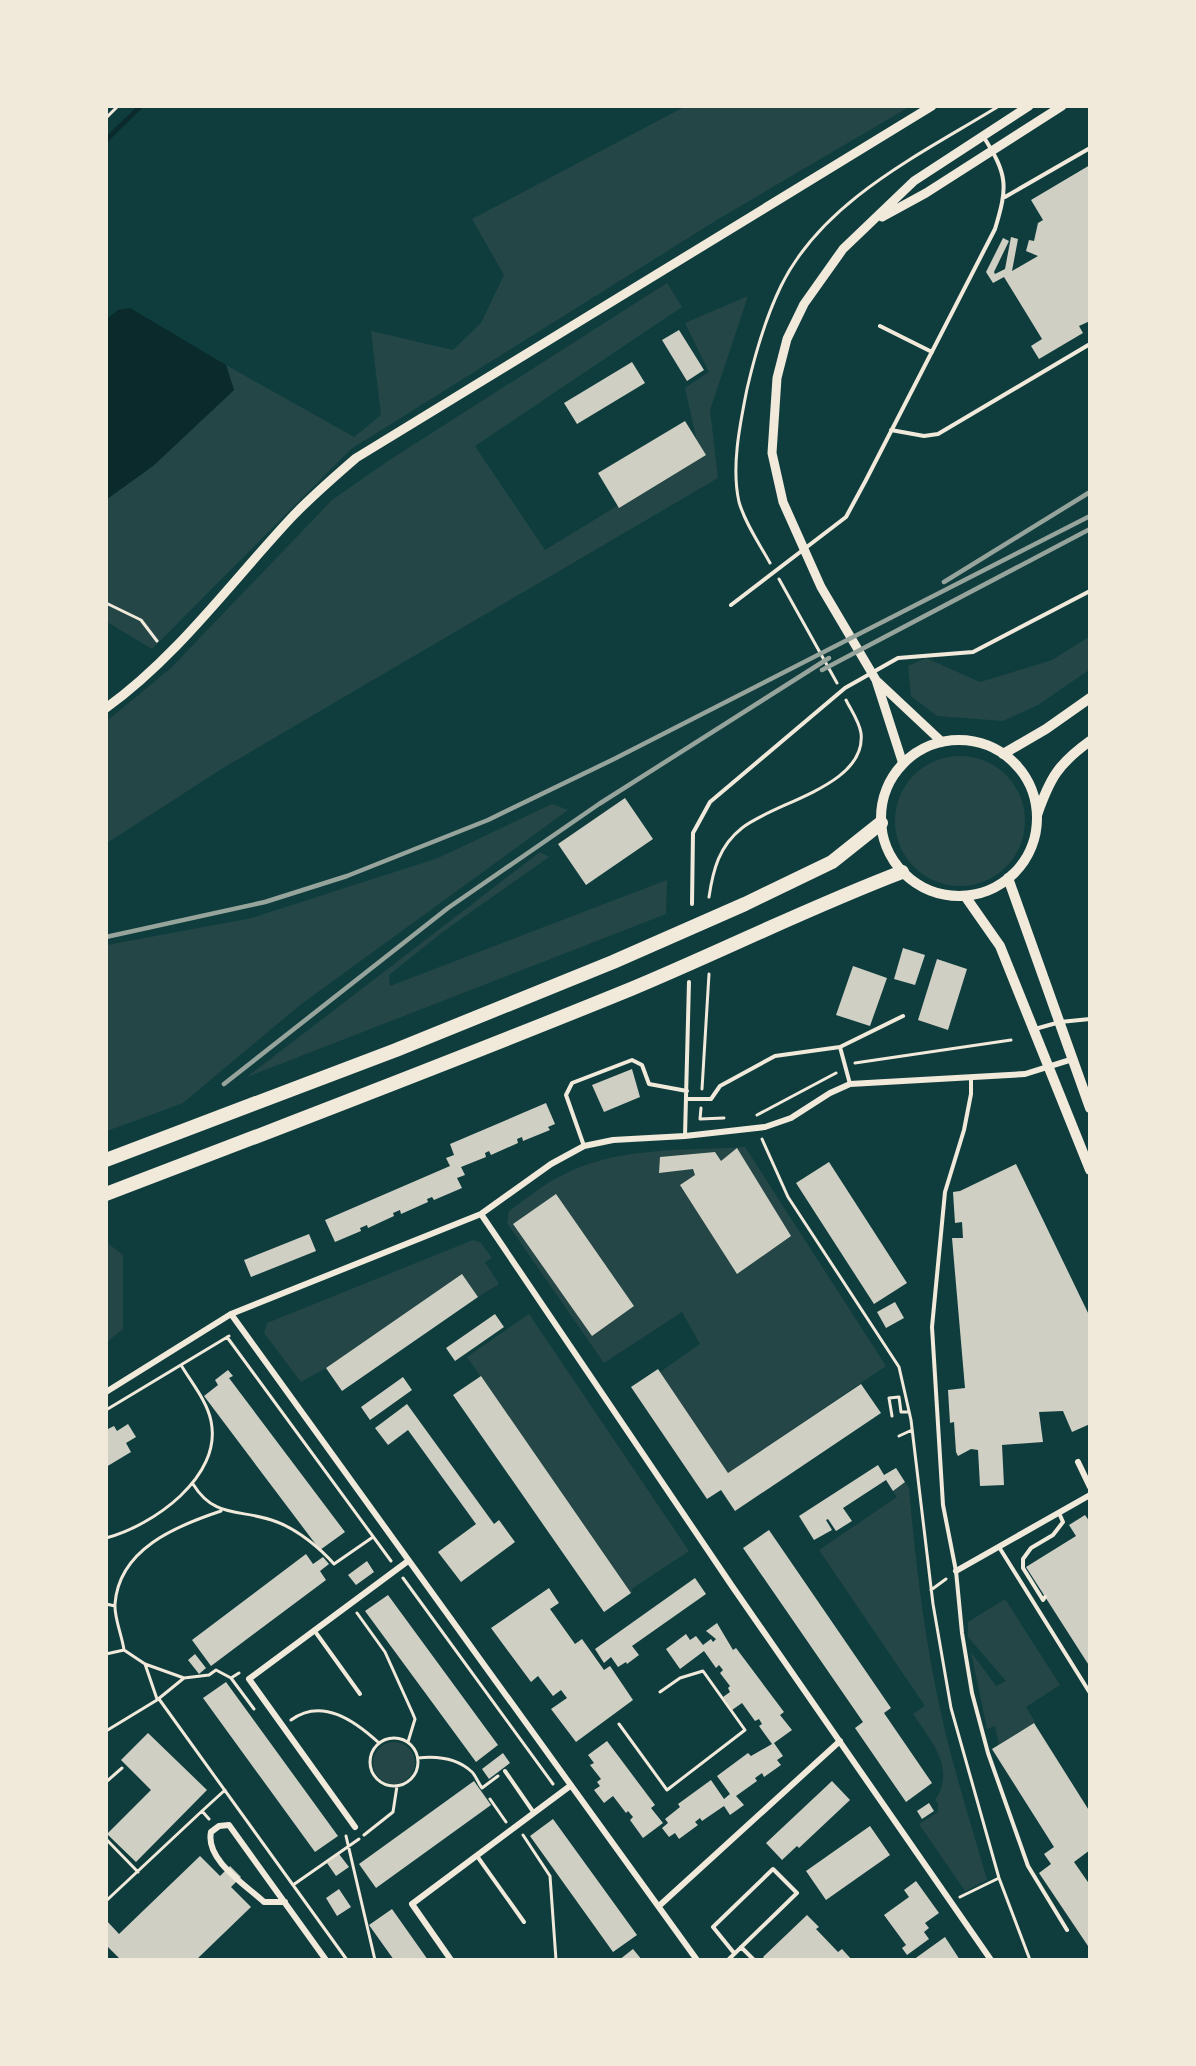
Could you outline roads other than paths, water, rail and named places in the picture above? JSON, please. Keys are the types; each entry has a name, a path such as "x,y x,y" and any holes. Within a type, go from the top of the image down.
{"highway":[{"path":"106,1160 396,1050 624,958 832,862 881,823"},
{"path":"106,1194 411,1078 633,988 859,888 902,872"}],"main road":[{"path":"1003,754 1017,743 1046,729 1089,698"},
{"path":"1036,815 1032,791 1020,770 1003,754 984,744 963,740 942,742 920,750 903,764 885,791 881,823 884,841 902,872 924,888 938,893 965,896 980,893 1008,878 1030,850 1036,815 1047,786 1065,758 1089,741"},
{"path":"1008,878 1089,1108"},
{"path":"965,896 1000,946 1035,1029 1048,1069 1089,1170"}],"street":[{"path":"106,708 123,696 180,641 294,516 356,458 932,106"},
{"path":"903,764 876,680 821,587 783,502 772,453 777,378 787,339 804,304 843,249 914,181 1029,106"},
{"path":"870,224 1062,106"},
{"path":"876,680 942,742"},
{"path":"106,1392 231,1314 481,1214 551,1164 584,1146 613,1140 685,1136 765,1127 791,1118 830,1093 850,1084 1025,1074 1048,1069 1073,1059"},
{"path":"481,1214 991,1959"},
{"path":"231,1314 697,1959"},
{"path":"1078,1462 1089,1487"},
{"path":"956,1571 1089,1495"},
{"path":"355,1827 249,1679 408,1561"},
{"path":"659,1906 840,1741"},
{"path":"451,1959 412,1904 570,1786"},
{"path":"285,1902 264,1902 219,1860 210,1840 212,1832 219,1826 229,1826 285,1902 326,1959"}],"lane":[{"path":"731,605 846,517 995,229 1005,197 1004,173 982,136"},
{"path":"1005,197 1089,148"},
{"path":"880,326 932,352"},
{"path":"891,430 924,436 938,434 1089,344"},
{"path":"692,904 693,833 710,802 845,688 898,658 973,652 1089,591"},
{"path":"685,1136 689,982"},
{"path":"686,1099 711,1099 720,1086 775,1056 840,1047 903,1016"},
{"path":"1035,1029 1060,1022 1089,1019"},
{"path":"840,1047 850,1084"},
{"path":"584,1146 566,1095 572,1083 632,1060 642,1065 650,1084 687,1091"},
{"path":"971,1078 971,1094 964,1130 945,1192 932,1327 943,1505 956,1571 962,1632 972,1693 988,1753 1028,1866 1067,1930"},
{"path":"1046,1597 1043,1600 1023,1568 1023,1559 1030,1548 1053,1535 1063,1522 1059,1512"},
{"path":"999,1547 1089,1692"},
{"path":"314,1629 360,1694"},
{"path":"504,1771 534,1813"},
{"path":"477,1856 524,1922"},
{"path":"728,1959 797,1893 773,1869 713,1927 734,1953"},
{"path":"741,1947 754,1959"}],"waterway":[{"path":"106,140 141,106"}],"railway":[{"path":"944,582 1090,492"},
{"path":"106,937 265,902 347,876 488,820 614,759 1090,516"},
{"path":"822,670 1090,529"},
{"path":"224,1084 448,908 599,804 829,658"}]}
